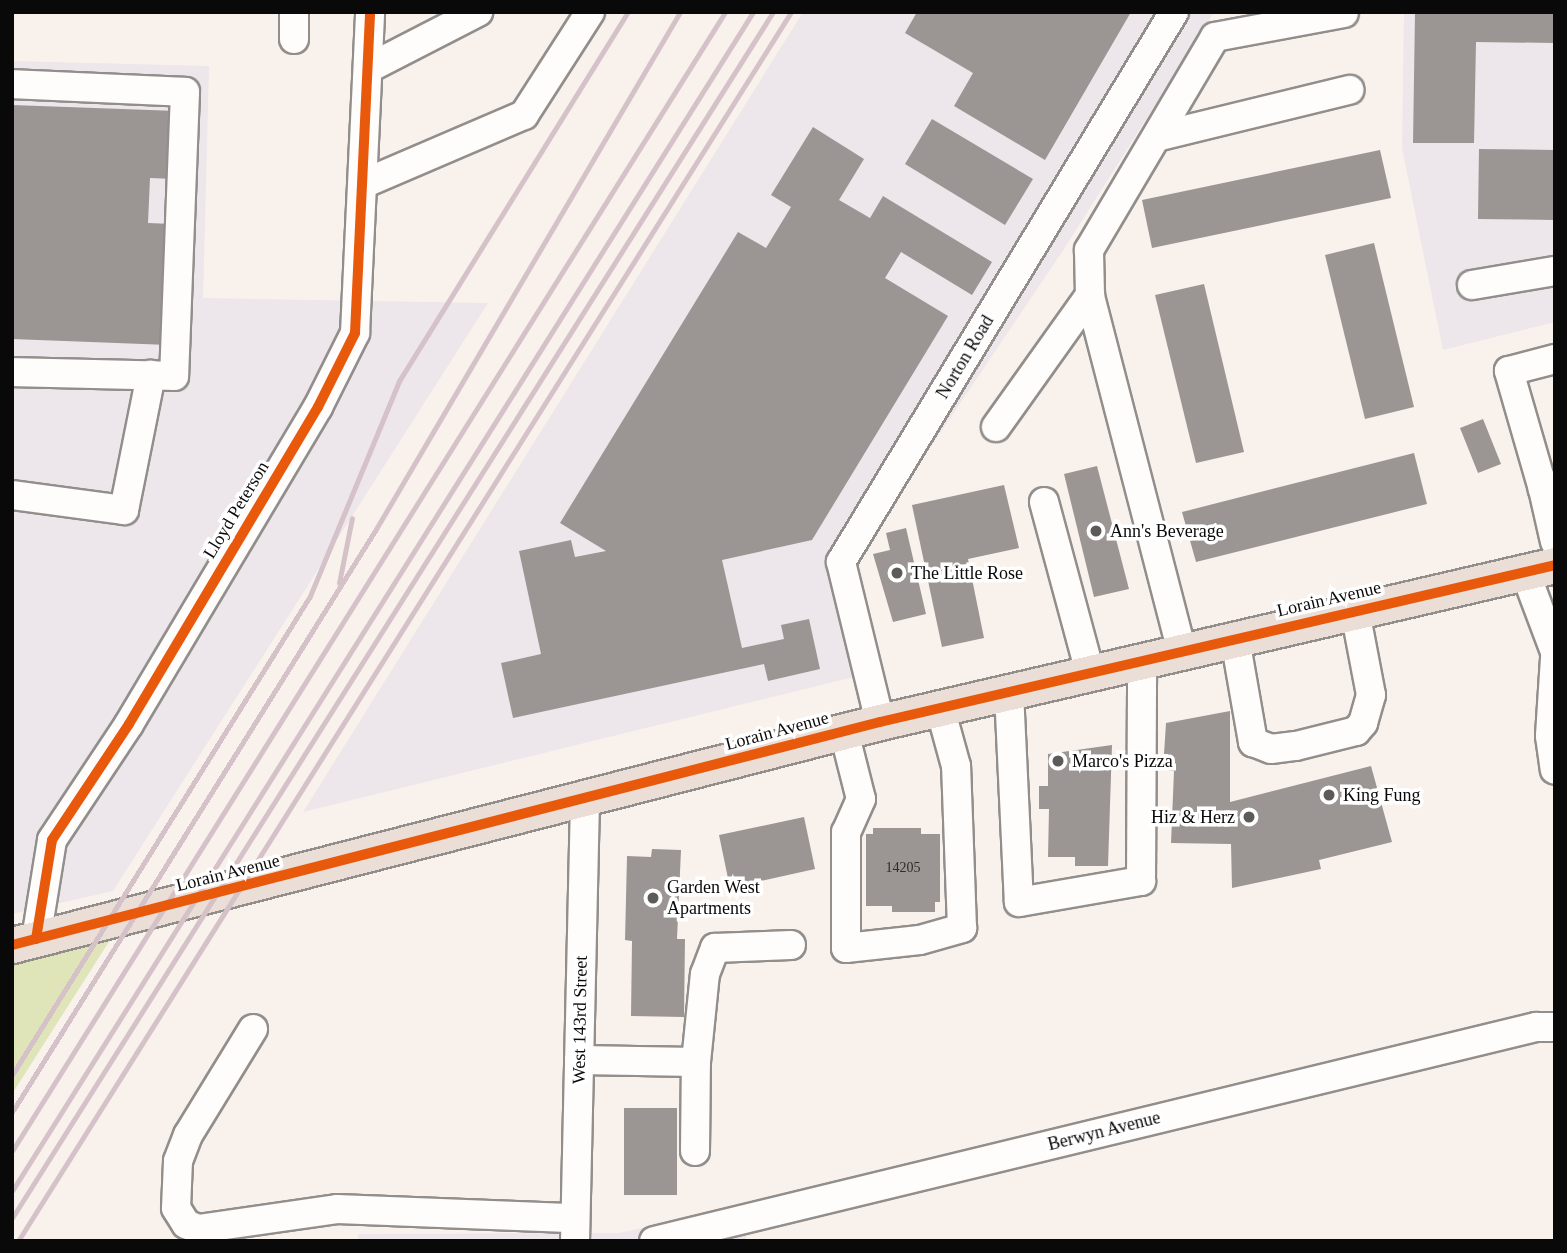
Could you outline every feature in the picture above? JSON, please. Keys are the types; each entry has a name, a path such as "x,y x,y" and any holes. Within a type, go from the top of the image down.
{"main road":[{"name":"Lorain Avenue","path":"24,942 586,800 880,722 1540,568"}],"street":[{"name":"Lloyd Peterson","path":"24,942 52,841 157,677 318,407 355,333 365,183 370,12"},
{"path":"369,68 478,12"},
{"path":"365,183 524,114 590,12"},
{"name":"Norton Road","path":"880,722 841,562 1174,12"},
{"path":"1182,652 1090,295 1089,250 1160,136 1215,37 1343,13"},
{"path":"12,84 185,92 174,376 12,372"},
{"path":"1160,136 1349,90"},
{"path":"1472,285 1555,271"},
{"path":"996,427 1090,295"},
{"path":"1555,359 1509,371 1549,487 1555,542"},
{"path":"12,495 124,510 151,376"},
{"path":"1044,502 1090,673"},
{"path":"1540,568 1555,652"},
{"path":"1235,639 1253,742 1271,750 1296,746 1356,731 1363,723 1371,695 1354,611"},
{"path":"1555,658 1550,736 1555,770"},
{"path":"1009,692 1019,902 1141,881 1142,661"},
{"path":"844,732 861,799 846,832 846,947 920,940 962,928 956,766 940,708"},
{"name":"West 143rd Street","path":"575,1229 586,800"},
{"path":"695,1151 696,1062 705,974 715,948 791,945"},
{"name":"Berwyn Avenue","path":"654,1241 1536,1027 1555,1027"},
{"path":"253,1029 188,1135 178,1161 176,1209 186,1224 198,1229 337,1209 575,1229"},
{"path":"579,1060 696,1062"}],"shaded area":[{"path":"803,12 1214,12 1062,252 860,552 855,585 878,671 303,812"},
{"path":"1404,12 1555,12 1555,322 1443,350 1402,148"},
{"path":"12,61 209,66 203,298 488,303 113,891 12,914"},
{"path":"746,1206 746,1241 358,1241 358,1234 619,1233"}],"green space":[{"path":"110,940 12,1094 12,962"}],"building":[{"path":"917,12 1131,12 1045,160 954,106 973,73 905,33"},
{"path":"1415,12 1555,12 1555,43 1476,42 1474,143 1413,143"},
{"path":"12,105 177,111 174,179 150,178 148,223 173,224 169,345 12,339"},
{"path":"932,119 1033,179 1005,225 905,164"},
{"path":"813,127 864,159 839,200 870,218 883,196 992,262 972,295 901,252 885,278 948,316 812,540 722,560 742,648 784,639 781,625 809,619 820,669 768,681 764,664 513,718 501,663 541,654 519,551 571,540 575,557 606,551 560,523 738,232 766,248 791,207 771,195"},
{"path":"1479,149 1555,150 1555,220 1478,219"},
{"path":"1380,150 1391,198 1152,248 1142,200"},
{"path":"1374,243 1414,407 1365,419 1325,255"},
{"path":"1204,284 1244,452 1196,463 1155,295"},
{"path":"1483,419 1501,464 1478,473 1460,428"},
{"path":"1414,453 1427,504 1196,562 1182,512"},
{"name":"Ann's Beverage","path":"1097,466 1129,589 1094,597 1064,474"},
{"path":"1004,485 1019,548 968,559 984,638 942,647 912,505"},
{"name":"The Little Rose","path":"906,528 926,614 893,622 873,554 890,550 886,533"},
{"path":"1230,711 1230,802 1371,766 1392,842 1319,860 1321,869 1232,888 1231,844 1171,843 1174,771 1167,770 1168,754 1164,754 1166,723"},
{"path":"1112,745 1108,866 1075,866 1075,857 1048,857 1049,809 1039,809 1039,786 1048,786 1048,754"},
{"name":"Garden West Apartments","path":"804,817 815,869 730,888 719,835"},
{"path":"873,828 921,828 921,834 940,834 940,902 935,902 935,912 892,912 892,906 866,906 866,834 873,834"},
{"name":"Garden West Apartments","path":"652,849 681,850 677,939 685,939 684,1017 631,1016 632,941 625,940 627,856 651,857"},
{"path":"624,1108 677,1108 677,1195 624,1195"}],"railway":[{"path":"12,1075 310,596 399,381 628,12"},
{"path":"12,1112 376,529 680,12"},
{"path":"12,1151 725,12"},
{"path":"12,1191 753,12"},
{"path":"12,1218 773,12"},
{"path":"18,1241 791,12"},
{"path":"339,583 352,518"}],"cycle path":[{"path":"36,939 52,840 129,724 318,407 355,333 370,12"},
{"path":"12,945 880,722 1555,565"}],"place":[{"name":"Ann's Beverage","path":"1096,531"},
{"name":"The Little Rose","path":"897,573"},
{"name":"Marco's Pizza","path":"1058,761"},
{"name":"King Fung","path":"1329,795"},
{"name":"Hiz & Herz","path":"1249,817"},
{"name":"Garden West Apartments","path":"653,898"}]}
